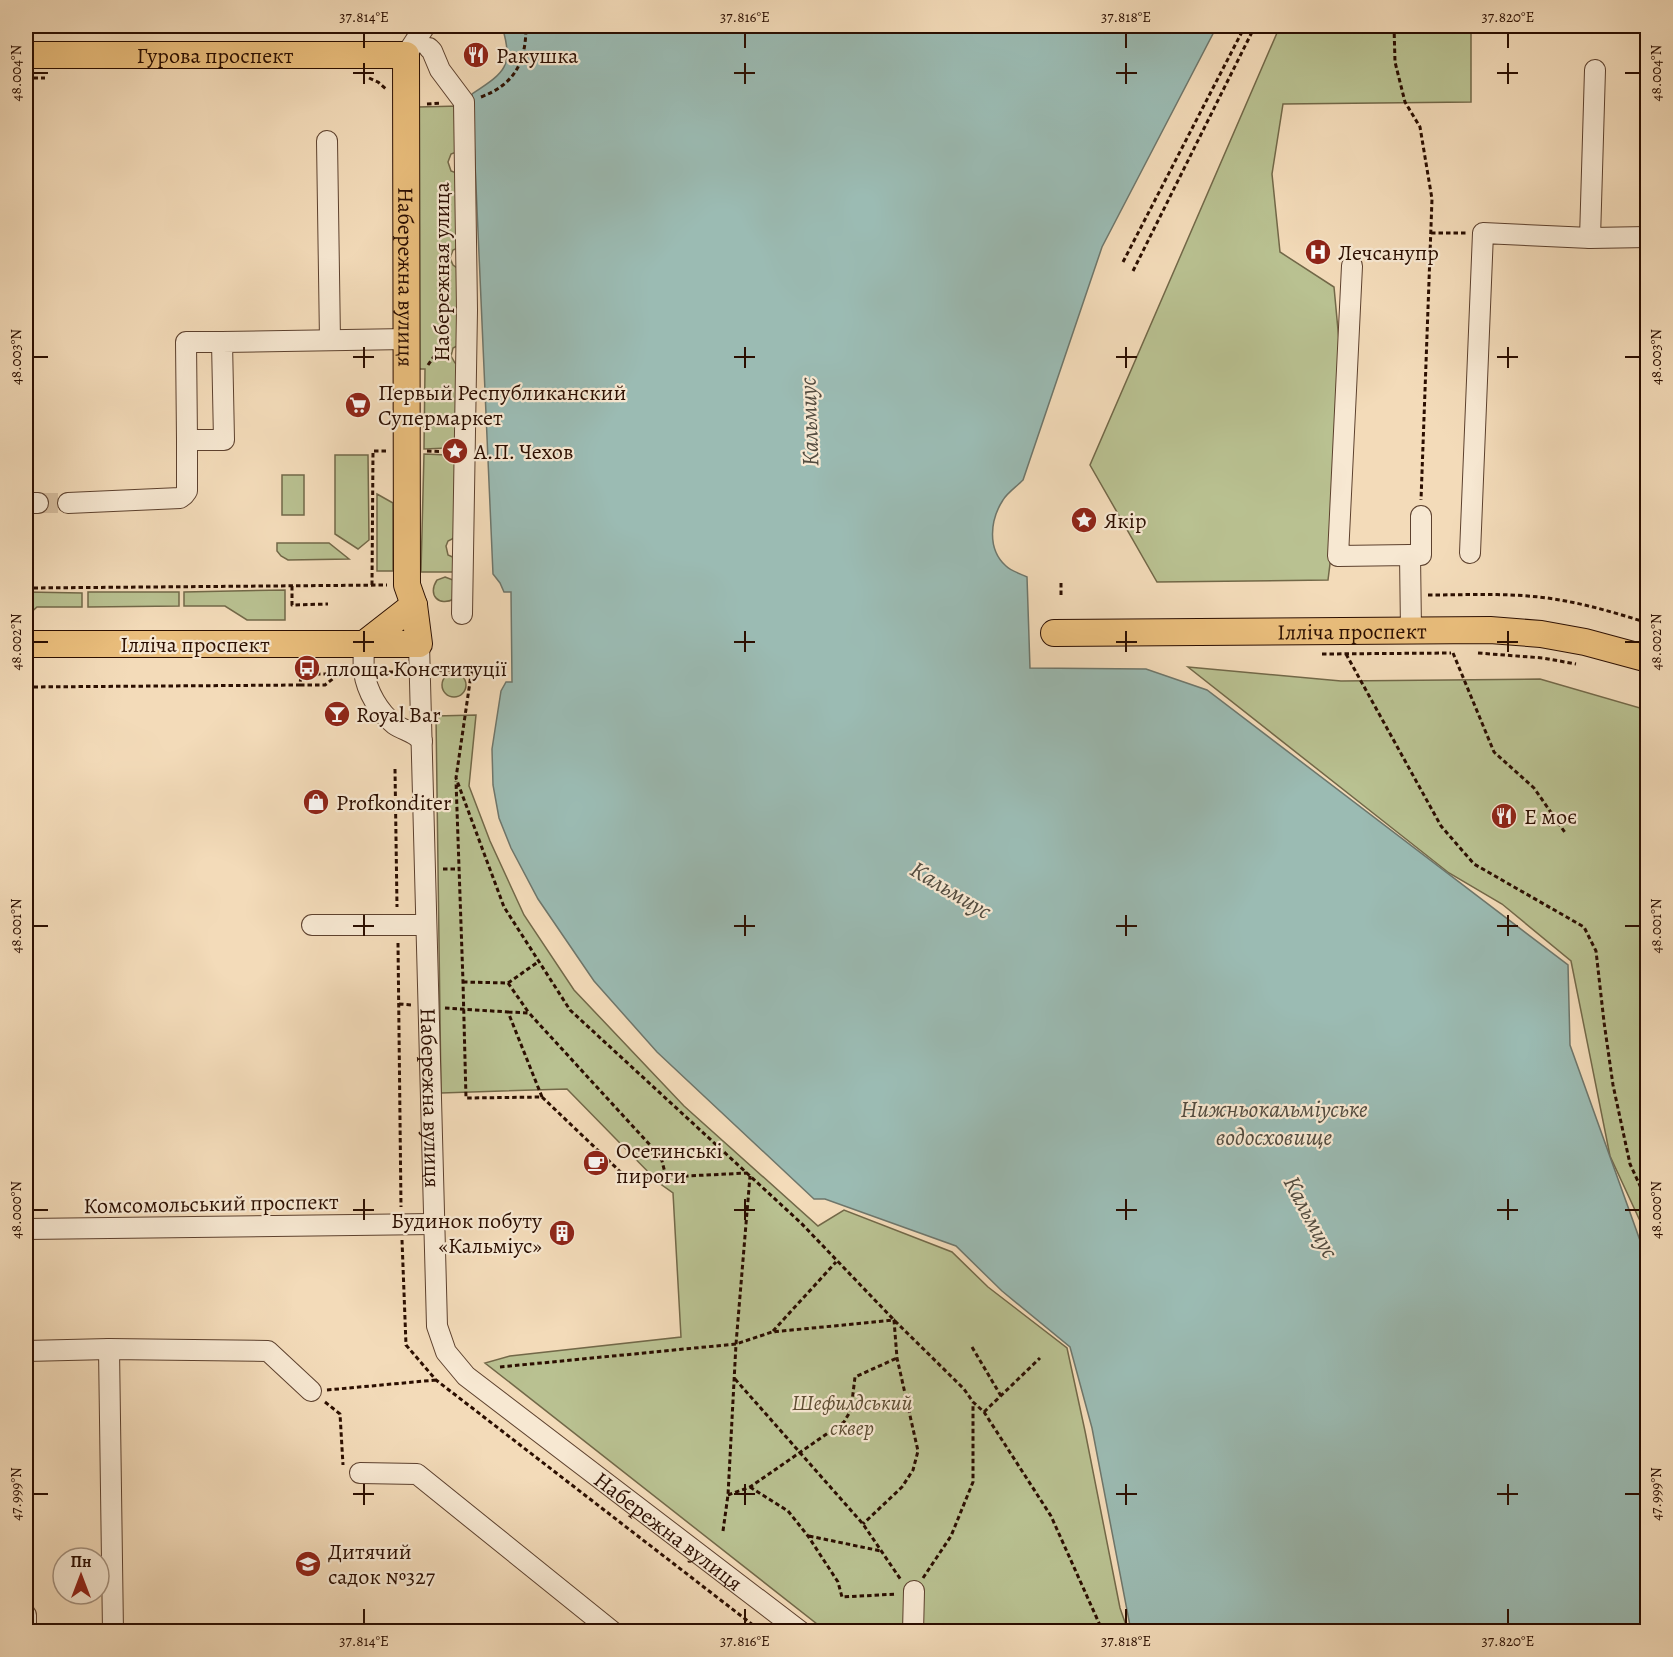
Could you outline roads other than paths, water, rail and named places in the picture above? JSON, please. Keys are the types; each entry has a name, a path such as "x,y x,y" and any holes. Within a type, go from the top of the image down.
{"main road":[{"name":"Гурова проспект","path":"26,55 417,51"},
{"name":"Набережна вулиця","path":"411,595 406,104 417,51"},
{"path":"364,644 395,621 411,595"},
{"path":"411,595 419,644"},
{"name":"Ілліча проспект","path":"1054,633 1490,630 1541,634 1586,642 1647,659"},
{"name":"Ілліча проспект","path":"26,644 419,644"}],"street":[{"path":"417,51 425,26"},
{"name":"Набережная улица","path":"417,51 432,51 440,70 467,101 467,310 462,614"},
{"path":"1590,238 1595,70"},
{"path":"327,141 330,340"},
{"path":"1470,553 1483,233 1590,238 1647,237"},
{"path":"1352,266 1338,556 1421,555 1421,516"},
{"path":"68,503 180,498 187,491 186,342 407,339"},
{"path":"187,440 224,440 222,342"},
{"path":"1410,555 1411,630"},
{"path":"364,644 364,672 379,709 392,722 416,734 422,741"},
{"name":"Набережна вулиця","path":"419,644 433,1224 437,1326 446,1352 466,1376 801,1632"},
{"path":"312,925 426,925"},
{"name":"Комсомольський проспект","path":"26,1228 433,1224"},
{"path":"109,1349 113,1632"},
{"path":"26,1351 268,1350 311,1391"},
{"path":"360,1473 417,1474 613,1632"},
{"path":"912,1592 913,1632"},
{"path":"26,1615 26,1632"}],"water":[{"name":"Нижньокальміуське водосховище","path":"502,26 1217,26 1102,247 1023,480 1005,497 995,516 993,543 1006,566 1027,577 1030,668 1146,669 1207,690 1568,965 1570,1045 1647,1260 1647,1631 1131,1631 1092,1428 1070,1347 1002,1291 956,1246 825,1199 814,1199 657,1052 594,981 538,899 511,848 499,818 493,785 492,749 501,691 506,682 512,682 511,592 504,592 493,574 472,94 492,80 504,67 507,51"}],"tunnel":[{"path":"38,503 68,503"}],"place":[{"name":"Ракушка","path":"476,55"},
{"name":"Лечсанупр","path":"1318,252"},
{"name":"Первый Республиканский Супермаркет","path":"358,405"},
{"name":"А.П. Чехов","path":"455,451"},
{"name":"Якір","path":"1084,520"},
{"name":"площа Конституції","path":"307,668"},
{"name":"Royal Bar","path":"337,714"},
{"name":"Profkonditer","path":"316,802"},
{"name":"Е моє","path":"1504,816"},
{"name":"Осетинські пироги","path":"596,1163"},
{"name":"Будинок побуту «Кальміус»","path":"562,1233"},
{"name":"Дитячий садок №327","path":"308,1564"}],"water label":[{"name":"Кальмиус","path":"809,422"},
{"name":"Кальмиус","path":"951,890"},
{"name":"Кальмиус","path":"1311,1217"}],"park label":[{"name":"Шефилдський сквер","path":"852,1414"}]}
